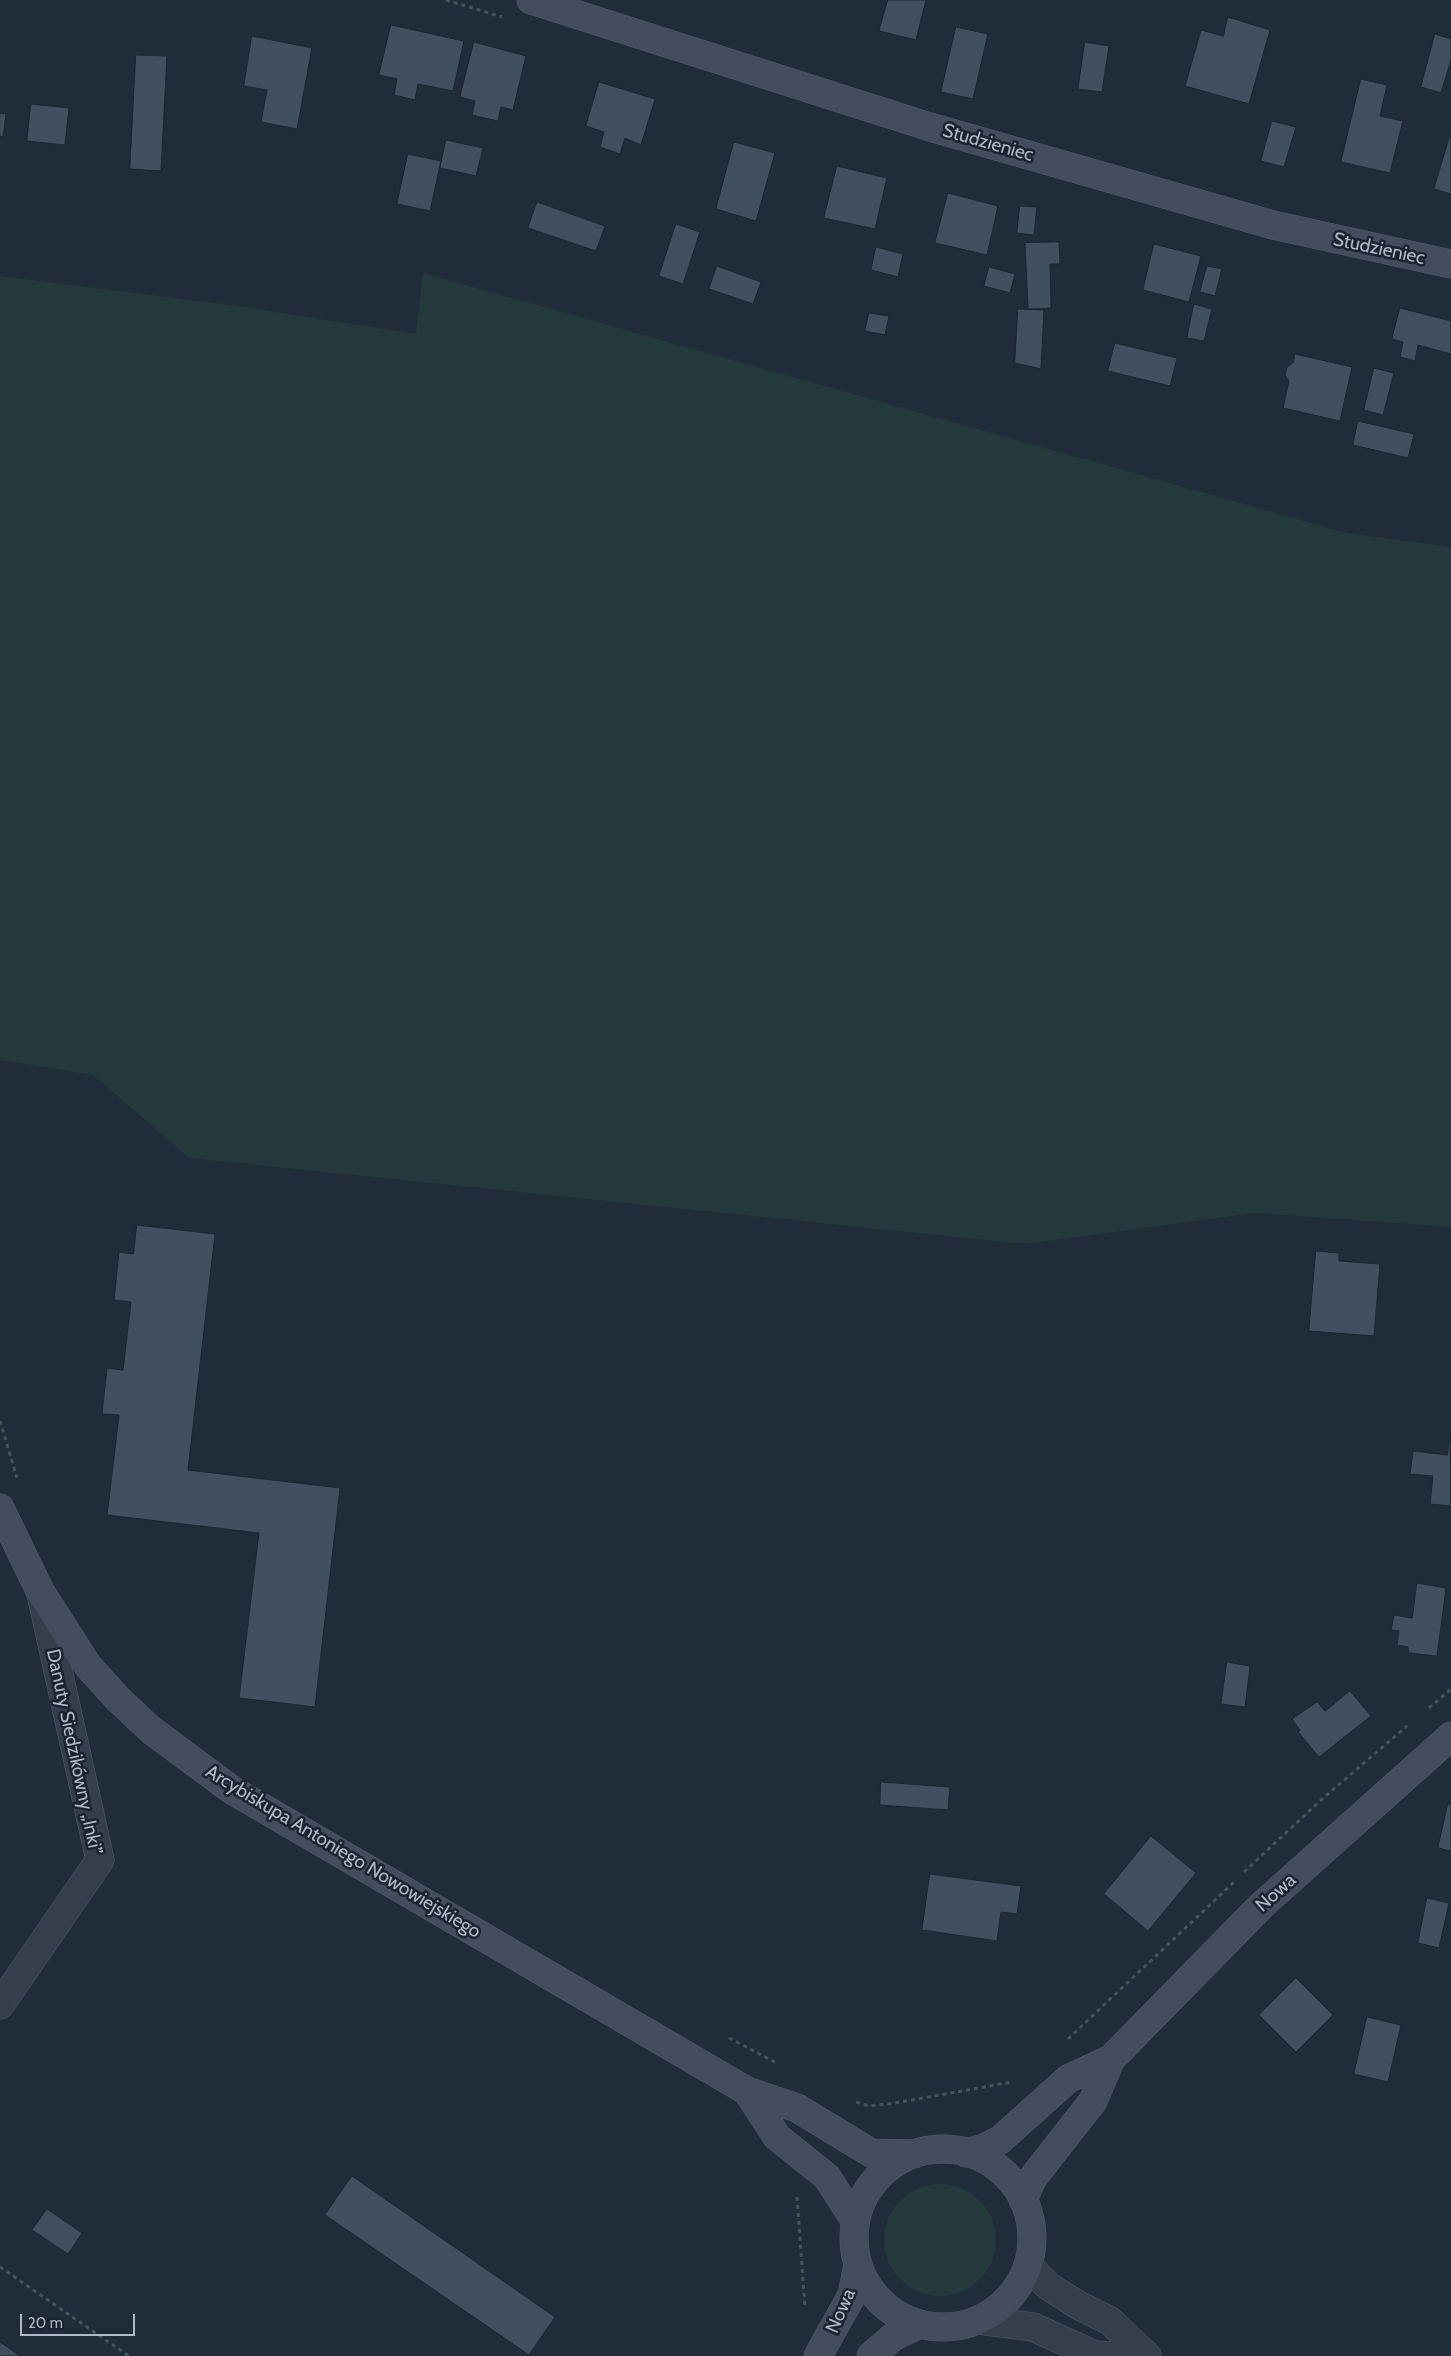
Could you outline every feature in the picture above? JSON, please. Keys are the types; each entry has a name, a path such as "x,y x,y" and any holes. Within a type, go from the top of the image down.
{"street":[{"name":"Studzieniec","path":"531,0 987,143 1273,225 1451,264"},
{"name":"Arcybiskupa Antoniego Nowowiejskiego","path":"0,1508 40,1591 88,1666 118,1699 151,1730 232,1790 747,2091 797,2108 871,2153 914,2154"},
{"name":"Danuty Siedzikówny „Inki”","path":"0,2005 100,1860 40,1591"},
{"name":"Nowa","path":"966,2153 984,2148 1000,2140 1068,2079 1111,2059 1261,1906 1451,1736"},
{"name":"Nowa","path":"1023,2200 1032,2180 1042,2165 1093,2101 1111,2059"},
{"name":"Arcybiskupa Antoniego Nowowiejskiego","path":"747,2091 778,2137 827,2177 854,2219"},
{"path":"931,2150 949,2150 966,2153 990,2162 1009,2179 1023,2200 1030,2221 1032,2243 1028,2265 1020,2282 1009,2298 995,2310 978,2320 961,2326 940,2327 920,2324 899,2316 881,2302 867,2285 858,2264 854,2246 854,2219 871,2185 890,2166 914,2154 931,2150"},
{"name":"Nowa","path":"818,2356 852,2295 858,2264"},
{"path":"1028,2265 1048,2286 1078,2305 1110,2321 1147,2356"},
{"path":"978,2320 1033,2327 1094,2355 1111,2356"},
{"path":"871,2356 893,2337 920,2324"}],"path":[{"path":"0,1420 19,1484"},
{"path":"1422,1713 1451,1688"},
{"path":"1241,1875 1321,1800 1415,1720"},
{"path":"1062,2045 1234,1881"},
{"path":"725,2036 784,2066"},
{"path":"850,2100 868,2106 895,2103 1004,2084 1020,2079"},
{"path":"796,2194 806,2317"},
{"path":"0,2267 129,2356"}],"green space":[{"path":"423,273 1347,533 1451,547 1451,1227 1254,1213 1025,1244 189,1158 93,1075 0,1060 0,276 238,306 416,334"},
{"path":"940,2184 962,2188 980,2200 992,2218 996,2240 992,2262 980,2280 962,2292 940,2296 918,2292 900,2280 888,2262 884,2240 888,2218 900,2200 918,2188"}],"building":[{"path":"888,0 926,0 916,40 879,31"},
{"path":"1228,17 1270,30 1249,104 1185,86 1201,30 1223,36"},
{"path":"391,25 464,41 453,91 418,84 415,100 394,95 397,79 379,75"},
{"path":"956,27 988,34 973,99 941,92"},
{"path":"1435,34 1451,39 1451,60 1441,93 1421,87"},
{"path":"252,36 312,48 297,129 261,122 267,90 244,86"},
{"path":"474,42 526,56 513,110 501,107 498,121 472,115 475,101 460,97"},
{"path":"1085,42 1109,46 1102,92 1078,89"},
{"path":"136,55 167,56 161,171 130,169"},
{"path":"1361,79 1387,85 1380,116 1403,121 1390,173 1341,162"},
{"path":"599,82 655,99 641,145 625,138 620,154 600,147 604,132 586,126"},
{"path":"31,104 69,108 65,145 27,141"},
{"path":"0,113 6,114 3,137 0,136"},
{"path":"1272,121 1296,127 1284,167 1261,161"},
{"path":"1451,136 1451,194 1434,189"},
{"path":"446,140 483,148 476,176 440,168"},
{"path":"734,142 775,153 756,221 716,209"},
{"path":"408,154 441,161 430,211 397,204"},
{"path":"837,166 887,178 875,229 824,218"},
{"path":"948,193 998,206 987,255 935,243"},
{"path":"537,202 605,226 596,251 528,228"},
{"path":"1020,206 1037,207 1034,235 1017,233"},
{"path":"676,224 700,232 683,284 659,276"},
{"path":"1059,242 1060,264 1050,264 1051,308 1028,309 1025,243"},
{"path":"1154,244 1201,256 1189,302 1143,290"},
{"path":"876,247 903,254 898,277 871,270"},
{"path":"717,266 761,282 753,304 709,289"},
{"path":"1207,266 1222,269 1215,296 1200,292"},
{"path":"989,267 1015,274 1010,293 984,286"},
{"path":"1194,304 1212,309 1204,341 1187,338"},
{"path":"1400,308 1451,321 1451,354 1418,345 1415,361 1400,357 1403,342 1392,339"},
{"path":"1018,309 1044,310 1041,369 1015,363"},
{"path":"869,313 889,316 885,335 865,331"},
{"path":"1115,343 1177,358 1170,386 1108,371"},
{"path":"1295,354 1352,367 1340,421 1283,408 1289,381 1285,375 1287,367 1293,363"},
{"path":"1374,368 1394,373 1383,415 1364,410"},
{"path":"1358,421 1414,434 1408,458 1353,445"},
{"path":"137,1225 215,1234 188,1470 340,1488 315,1707 239,1698 259,1533 107,1515 119,1415 102,1414 107,1368 123,1370 131,1302 114,1300 119,1252 133,1254"},
{"path":"1316,1251 1339,1253 1339,1261 1380,1264 1374,1336 1309,1331"},
{"path":"1450,1434 1451,1506 1430,1504 1433,1476 1410,1474 1413,1451 1447,1455"},
{"path":"1417,1583 1446,1588 1437,1656 1409,1653 1408,1647 1397,1645 1399,1631 1391,1630 1394,1615 1412,1618"},
{"path":"1227,1662 1250,1666 1245,1707 1221,1704"},
{"path":"1350,1691 1371,1716 1319,1757 1298,1732 1300,1730 1292,1719 1317,1702 1325,1711"},
{"path":"881,1782 950,1787 948,1810 880,1805"},
{"path":"1448,1804 1451,1804 1451,1851 1438,1848"},
{"path":"1151,1836 1196,1873 1148,1931 1104,1894"},
{"path":"930,1874 1021,1886 1017,1914 1001,1912 997,1941 922,1930"},
{"path":"1427,1898 1449,1903 1439,1948 1418,1943"},
{"path":"1296,1978 1333,2015 1296,2052 1259,2015"},
{"path":"1367,2017 1401,2025 1388,2082 1354,2074"},
{"path":"352,2176 555,2317 529,2355 325,2215"},
{"path":"47,2209 82,2233 68,2254 32,2230"},
{"path":"0,2342 20,2356 0,2356"}]}
